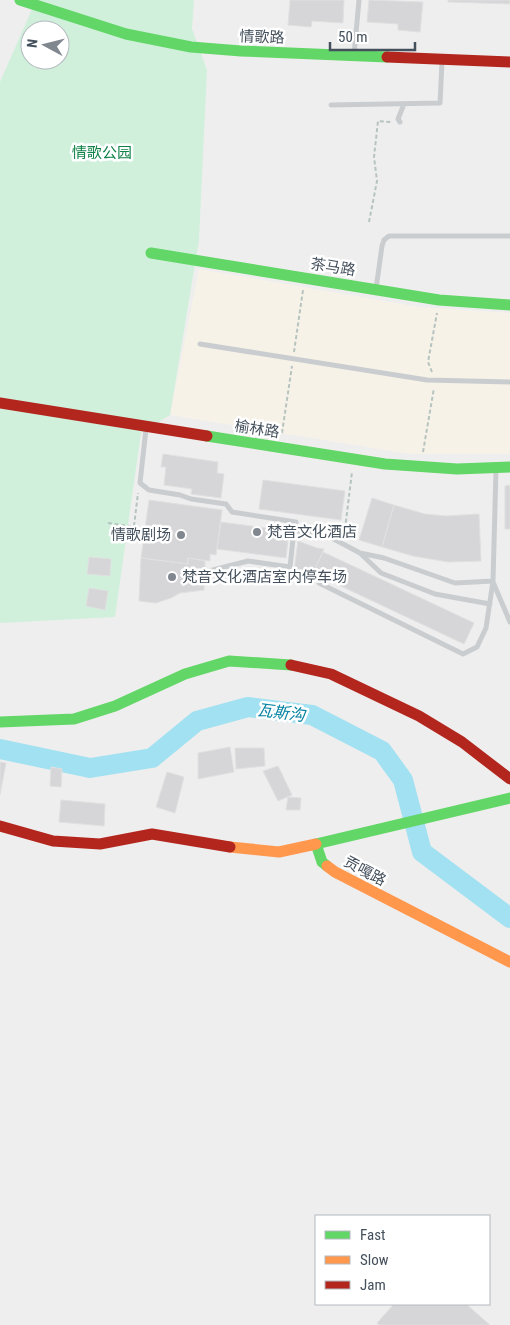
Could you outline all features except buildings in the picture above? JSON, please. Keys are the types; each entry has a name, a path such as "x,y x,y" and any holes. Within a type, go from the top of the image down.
{"street":[{"name":"情歌路","path":"20,0 126,34 174,45 224,50 510,62"},
{"name":"茶马路","path":"151,253 439,300 471,304 510,305"},
{"name":"榆林路","path":"0,403 354,460 421,467 510,468"},
{"path":"0,722 74,719 115,706 185,674 229,661 288,664 331,674 419,716 462,742 510,779"},
{"name":"贡嘎路","path":"505,799 316,844 322,862 335,872 510,962"},
{"path":"0,826 53,841 100,844 152,834 227,847 279,852 316,844"}],"lane":[{"path":"354,56 359,0"},
{"path":"331,106 440,103 442,59"},
{"path":"400,122 398,116 404,104"},
{"path":"376,290 382,246 388,236 510,236"},
{"path":"200,344 427,380 510,382"},
{"path":"146,426 140,483 149,490 226,504 232,512 296,522 290,567 248,561 209,571"},
{"path":"319,583 463,654 477,646 486,628 493,581 496,468"},
{"path":"294,530 328,536 360,552 384,558 455,583 493,581"},
{"path":"360,552 381,573 390,577 435,594 490,604"},
{"path":"493,581 510,622"}],"path":[{"path":"369,222 377,181 374,157 378,121 400,122"},
{"path":"297,334 305,278"},
{"path":"428,362 439,300"},
{"path":"280,448 289,384"},
{"path":"421,467 431,403"},
{"path":"345,529 354,460"},
{"path":"134,526 140,483"},
{"path":"108,523 144,528"}],"shaded area":[{"path":"199,269 419,307 510,313 510,454 409,454 170,415"}],"green space":[{"name":"情歌公园","path":"36,0 194,0 192,29 207,70 199,240 170,415 141,433 115,617 0,623 0,82 20,36 20,70 70,70 70,20 27,20"}],"waterway":[{"name":"瓦斯沟","path":"0,749 90,768 152,758 197,721 248,707 312,715 382,751 403,780 422,852 510,918"}],"traffic: fast":[{"path":"20,0 126,34 191,47 387,57"},
{"path":"151,253 439,300 510,305"},
{"path":"207,436 385,464 457,469 510,467"},
{"path":"0,722 74,719 115,706 185,674 229,661 291,665"},
{"path":"327,866 322,862 316,844 510,798"}],"traffic: slow":[{"path":"230,847 279,852 316,844"},
{"path":"327,866 335,872 510,962"}],"traffic: jam":[{"path":"387,57 510,62"},
{"path":"0,403 207,436"},
{"path":"291,665 331,674 419,716 462,742 510,779"},
{"path":"0,826 53,841 100,844 152,834 230,847"}],"place":[{"name":"梵音文化酒店","path":"257,532"},
{"name":"情歌剧场","path":"181,535"},
{"name":"梵音文化酒店室内停车场","path":"172,577"}]}
